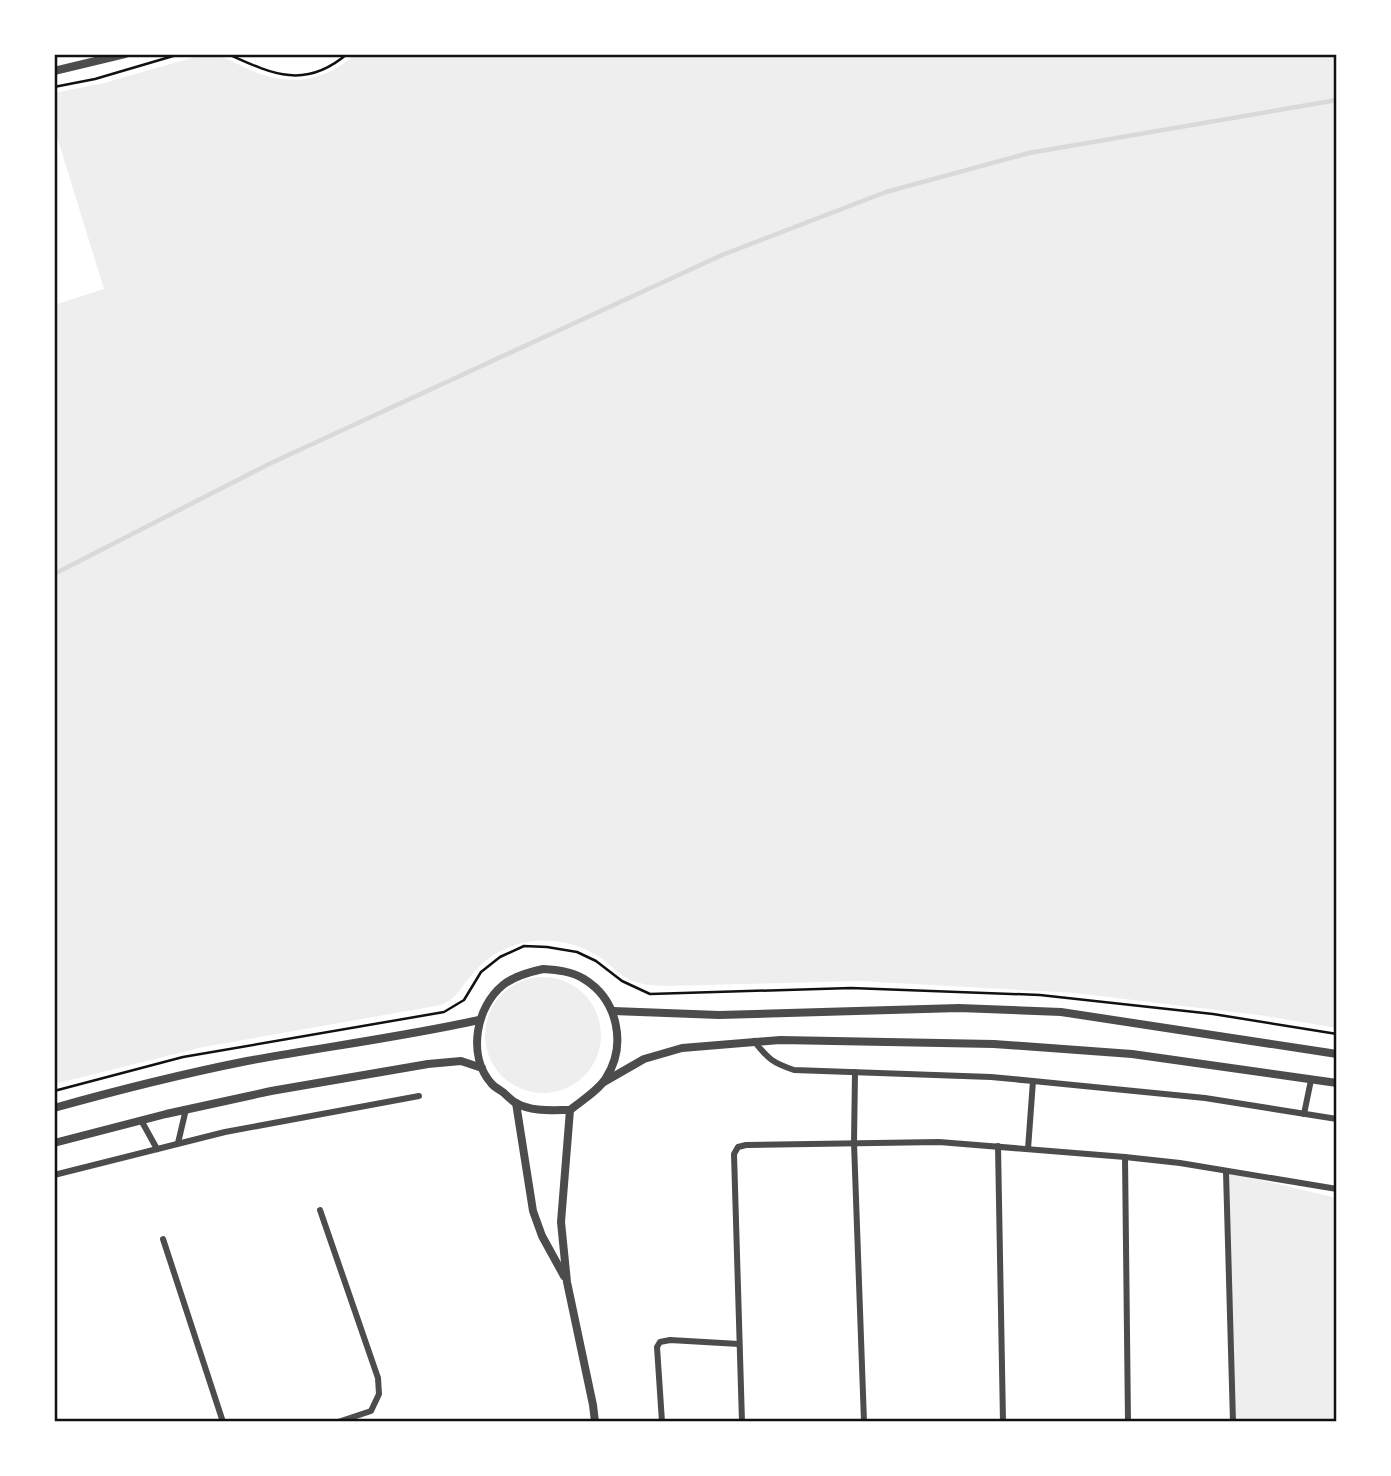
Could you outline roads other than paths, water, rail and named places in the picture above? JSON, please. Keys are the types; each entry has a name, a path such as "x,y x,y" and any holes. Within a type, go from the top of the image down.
{"street":[{"path":"54,71 125,54"},
{"path":"604,1082 614,1065 618,1029 612,1011 601,993 584,979 564,971 543,969 522,974 503,985 488,1000 479,1020 476,1044 482,1068 491,1082 516,1103 533,1109 570,1110 604,1082 644,1059 682,1048 754,1041 994,1044 1132,1054 1337,1083"},
{"path":"612,1011 719,1015 959,1009 1061,1013 1337,1054"},
{"path":"54,1108 246,1062 431,1031 479,1020"},
{"path":"754,1041 777,1065 794,1070 991,1077 1205,1098 1337,1119"},
{"path":"54,1143 186,1109 271,1091 428,1064 461,1062 482,1068"},
{"path":"855,1072 864,1422"},
{"path":"1304,1114 1311,1080"},
{"path":"1028,1149 1033,1081"},
{"path":"54,1175 265,1124 419,1096"},
{"path":"516,1103 533,1211 542,1236 567,1282"},
{"path":"178,1143 186,1109"},
{"path":"570,1110 561,1222 567,1282 595,1422"},
{"path":"141,1120 157,1149"},
{"path":"742,1422 734,1154 738,1147 939,1142 998,1146 1180,1163 1337,1189"},
{"path":"998,1146 1003,1422"},
{"path":"1125,1157 1128,1422"},
{"path":"1227,1172 1234,1422"},
{"path":"320,1210 378,1378 379,1394 371,1411 338,1422"},
{"path":"163,1239 223,1422"},
{"path":"662,1422 657,1348 660,1342 670,1339 739,1344"}],"waterway":[{"path":"54,574 269,464 722,255 886,192 1029,153 1337,100"}]}
